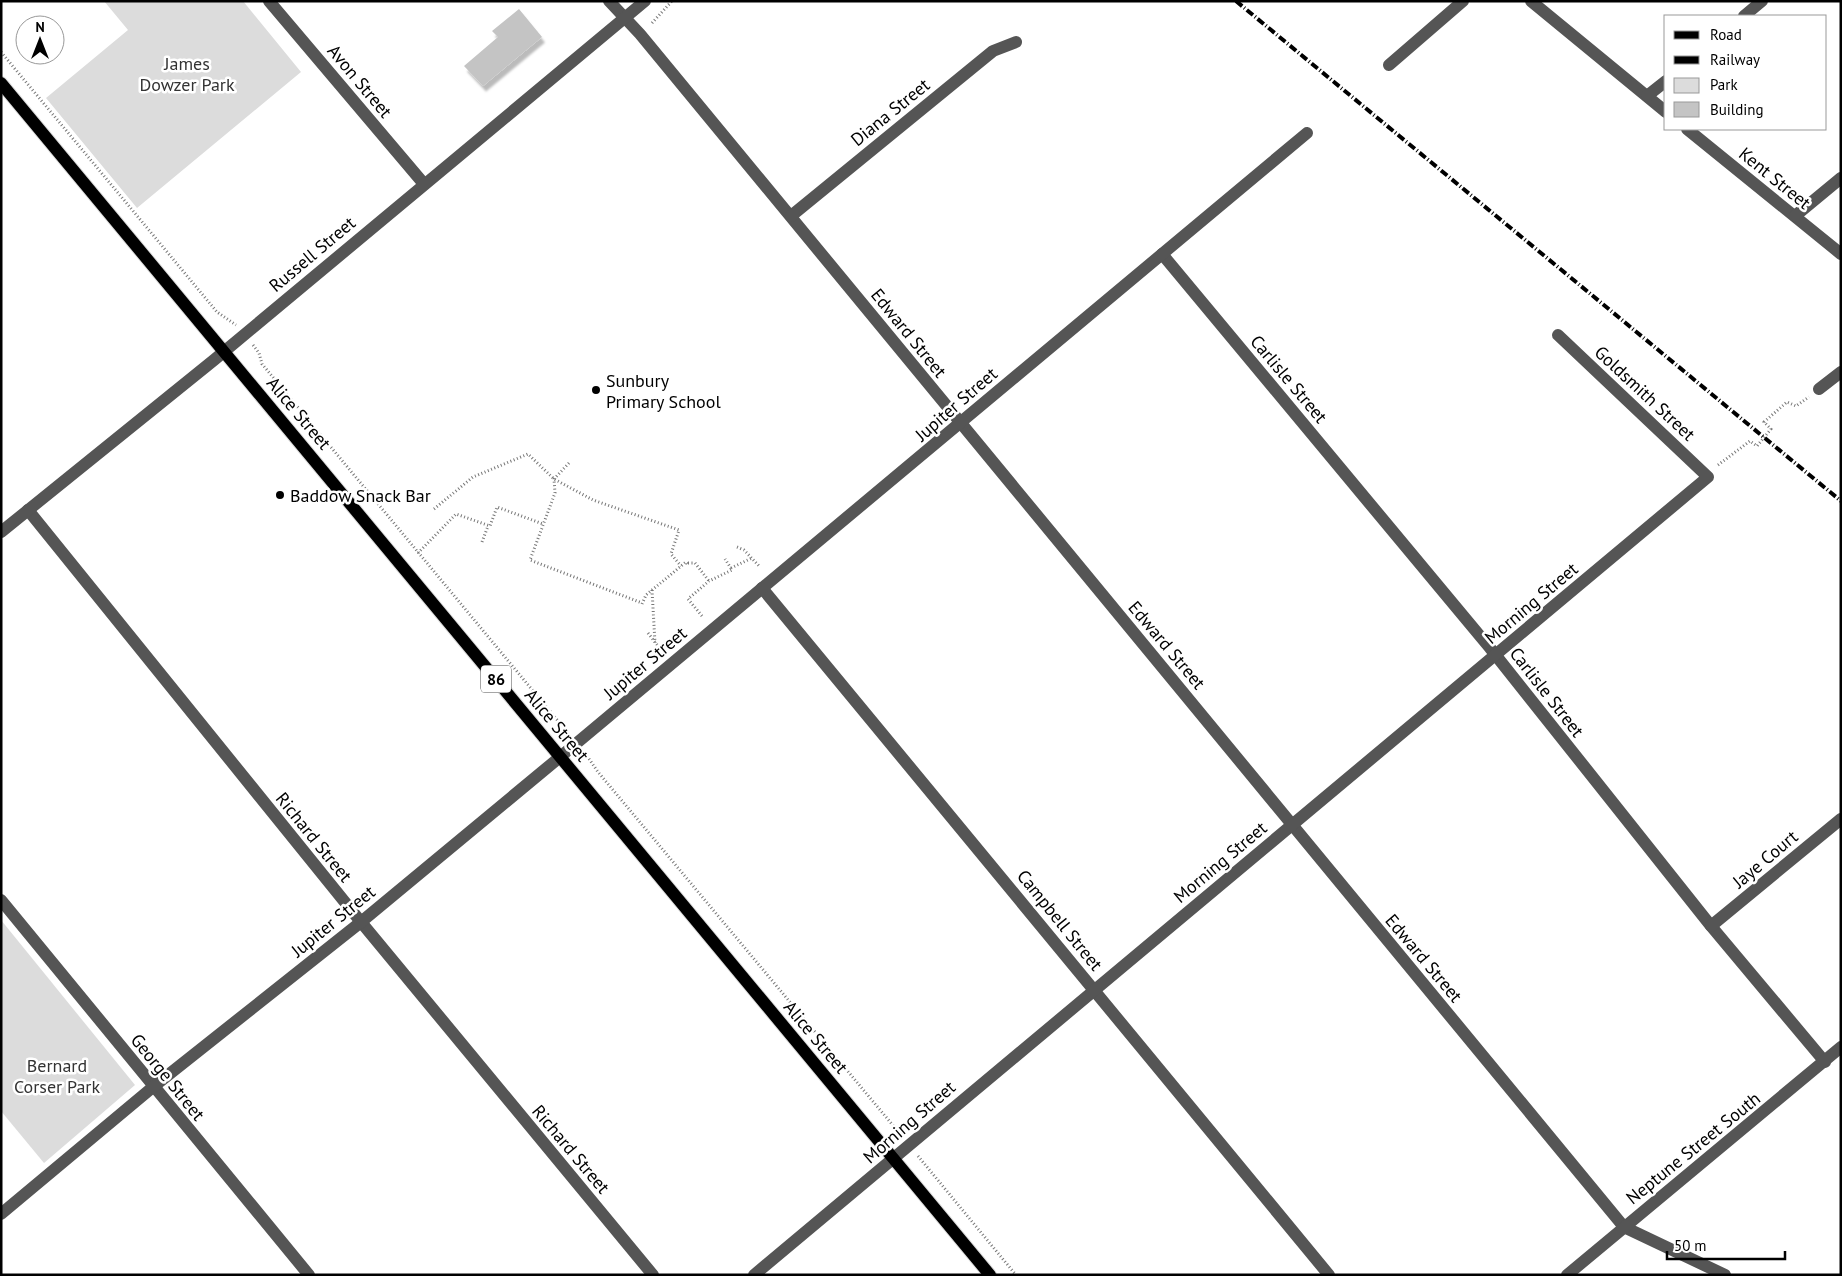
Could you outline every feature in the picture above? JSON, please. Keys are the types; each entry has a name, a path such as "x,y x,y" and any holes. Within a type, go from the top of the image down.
{"main road":[{"name":"Alice Street","path":"1,83 990,1275"}],"street":[{"name":"Avon Street","path":"269,1 424,184"},
{"name":"Edward Street","path":"609,1 791,216 1624,1227 1725,1275"},
{"name":"Russell Street","path":"1,532 224,351 645,1"},
{"path":"1389,65 1463,1"},
{"path":"1531,1 1664,110"},
{"path":"1745,15 1762,1"},
{"name":"Diana Street","path":"791,216 993,51 1016,42"},
{"path":"1647,96 1664,83"},
{"name":"Kent Street","path":"1688,130 1841,254"},
{"name":"Jupiter Street","path":"1,1214 153,1087 360,922 560,757 1306,133"},
{"path":"1795,216 1841,178"},
{"name":"Carlisle Street","path":"1162,254 1496,656 1711,926 1825,1062"},
{"name":"Goldsmith Street","path":"1558,335 1708,477"},
{"path":"1819,389 1841,372"},
{"name":"Morning Street","path":"754,1275 1708,477"},
{"name":"Richard Street","path":"28,510 360,922 653,1275"},
{"name":"Campbell Street","path":"762,588 1329,1275"},
{"name":"Jaye Court","path":"1711,926 1841,819"},
{"name":"George Street","path":"1,900 309,1275"},
{"name":"Neptune Street South","path":"1567,1275 1841,1047"}],"path":[{"path":"652,23 672,1"},
{"path":"1,52 217,312 235,324"},
{"path":"253,345 259,353 262,364 566,730"},
{"path":"1718,465 1750,441 1757,446 1771,429 1764,422 1787,402 1796,406 1819,389"},
{"path":"434,509 473,477 528,454 554,479 593,500 679,530 671,554 681,566"},
{"path":"569,462 554,479 555,493 530,560 642,604 646,595 681,566 695,563 710,581"},
{"path":"482,542 497,507 543,524"},
{"path":"418,553 456,514 488,526"},
{"path":"737,547 744,550 760,568"},
{"path":"702,616 688,599 710,581 752,558"},
{"path":"725,559 731,568"},
{"path":"652,590 655,643"},
{"path":"648,633 661,650"},
{"path":"587,756 604,779 900,1134"},
{"path":"916,1154 1016,1275"}],"green space":[{"name":"James Dowzer Park","path":"104,1 243,1 301,72 137,208 46,98 128,30"},
{"name":"Bernard Corser Park","path":"1,920 135,1085 44,1163 1,1111"}],"building":[{"path":"519,9 542,37 483,86 464,66 498,37 492,31"}],"railway":[{"path":"1236,1 1841,501"}],"place":[{"name":"Sunbury Primary School","path":"596,390"},
{"name":"Baddow Snack Bar","path":"280,495"}]}
